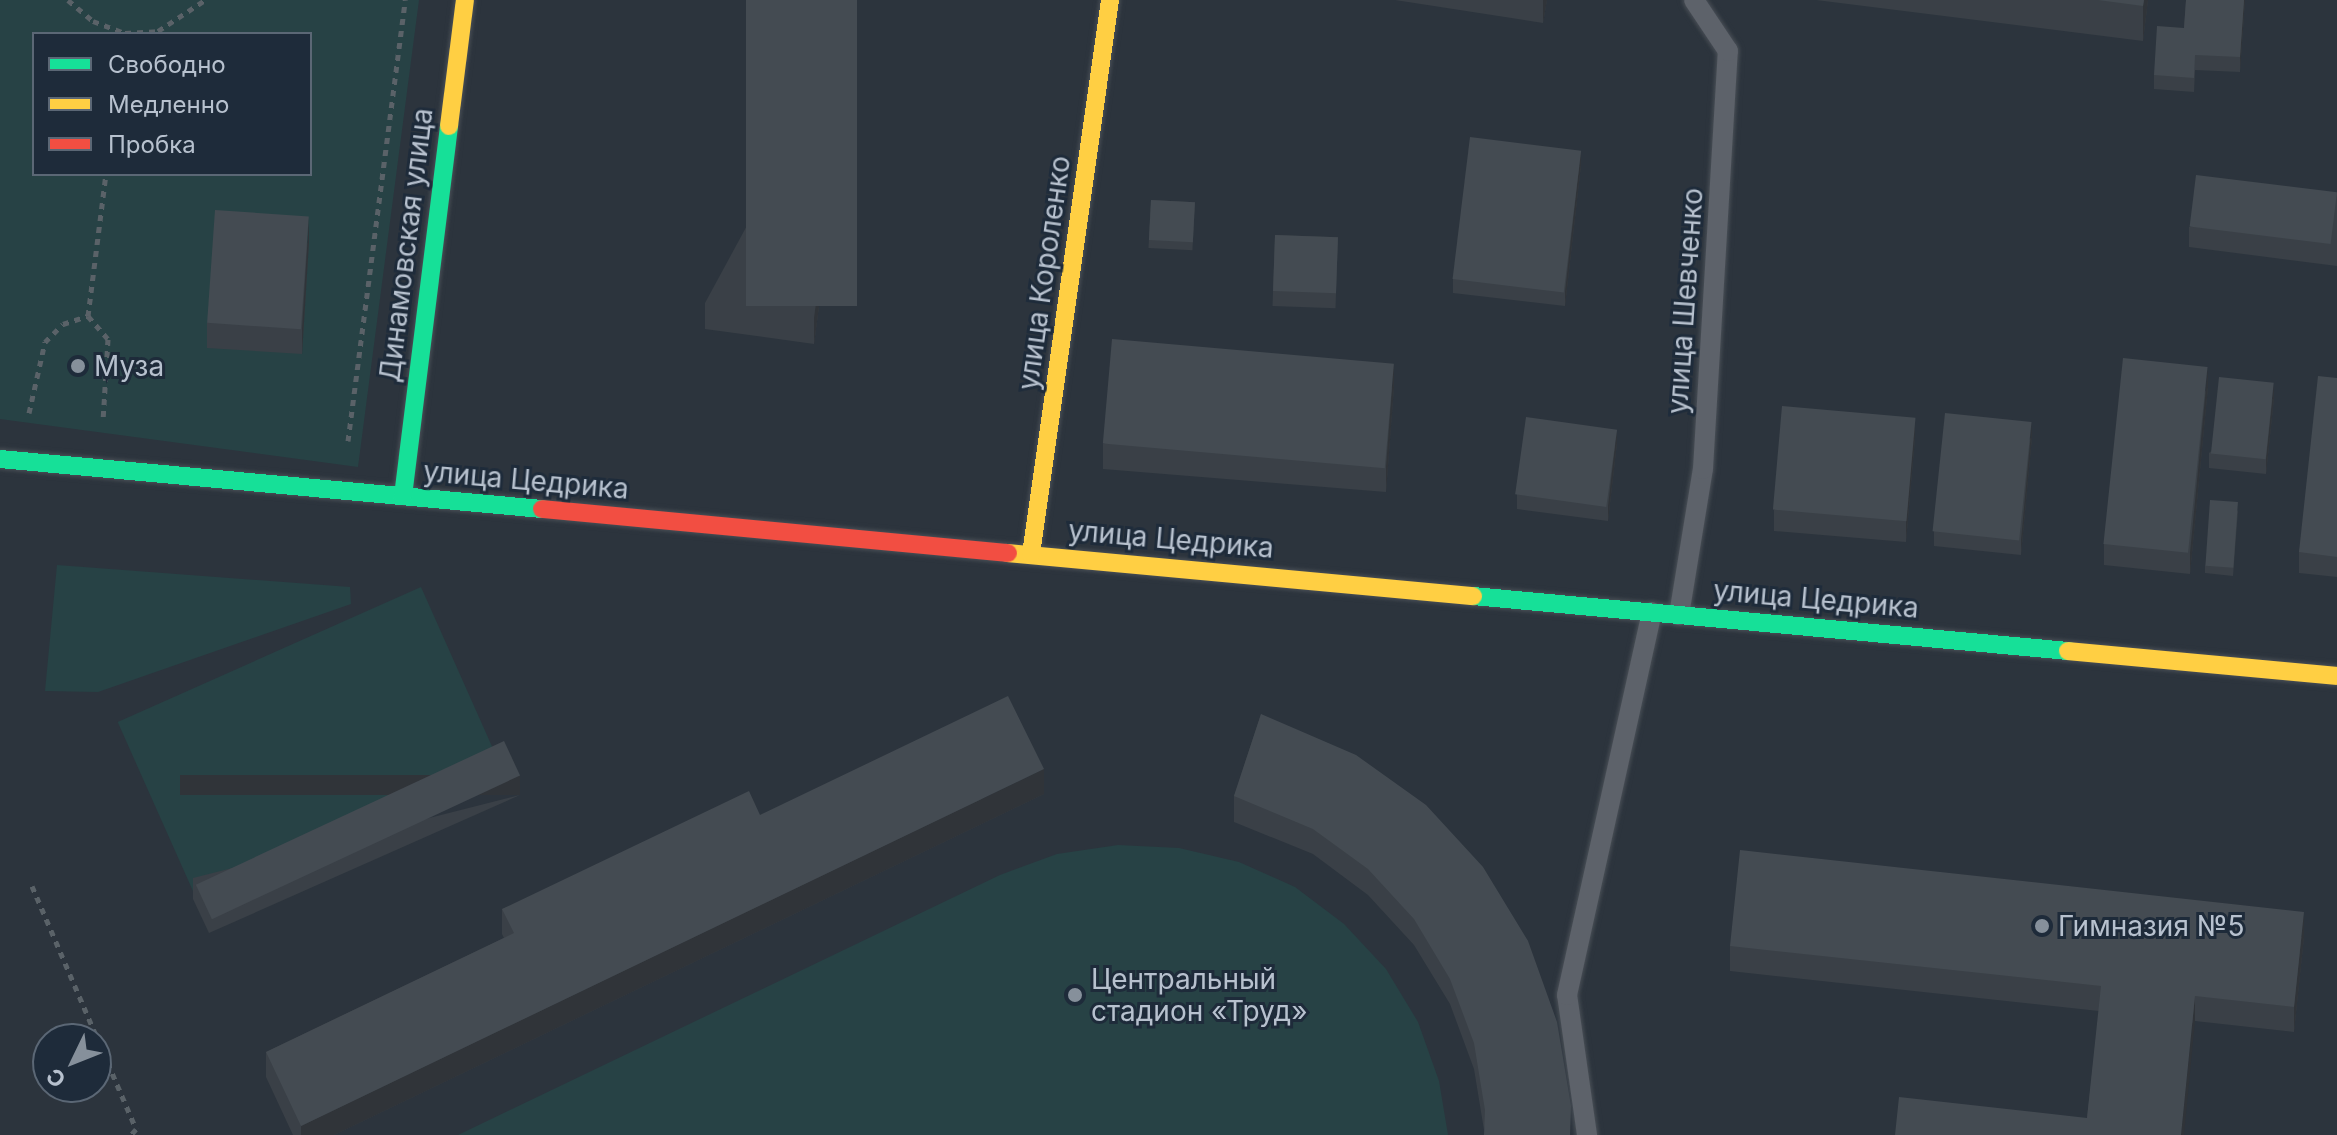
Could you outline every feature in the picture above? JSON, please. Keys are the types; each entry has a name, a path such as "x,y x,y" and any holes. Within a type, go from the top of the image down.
{"street":[{"name":"Динамовская улица","path":"403,496 465,0"},
{"name":"улица Короленко","path":"1031,554 1110,0"},
{"name":"улица Цедрика","path":"0,459 2337,676"}],"lane":[{"name":"улица Шевченко","path":"1679,615 1703,469 1728,51 1694,0"},
{"path":"1587,1135 1567,995 1652,612"}],"path":[{"path":"68,0 93,21 119,32"},
{"path":"147,32 158,31 205,0"},
{"path":"351,441 405,0"},
{"path":"103,420 108,339 88,316 106,176"},
{"path":"29,413 45,342 63,324 88,316"},
{"path":"32,886 136,1129 131,1135"}],"green space":[{"path":"0,0 419,0 358,467 0,419"},
{"path":"57,565 350,587 351,604 98,692 45,691"},
{"path":"421,587 498,761 195,896 118,722"},
{"name":"Центральный стадион «Труд»","path":"1118,845 1179,848 1239,862 1295,887 1344,924 1386,969 1418,1022 1439,1081 1448,1135 458,1135 1000,875 1057,854"}],"building":[{"path":"746,0 857,0 857,306 746,306"},
{"path":"2098,0 2144,0 2143,6"},
{"path":"2186,0 2244,0 2240,57 2195,55 2194,78 2154,75 2157,26 2184,28"},
{"path":"1470,137 1581,151 1564,293 1453,279"},
{"path":"2196,175 2337,192 2331,244 2190,227"},
{"path":"1151,200 1195,202 1193,242 1149,240"},
{"path":"215,210 309,217 301,329 207,323"},
{"path":"1275,235 1338,237 1336,293 1273,291"},
{"path":"1112,339 1394,364 1385,468 1103,444"},
{"path":"2123,358 2208,367 2188,553 2103,544"},
{"path":"2318,376 2337,378 2337,557 2299,552"},
{"path":"2219,377 2274,383 2266,459 2211,454"},
{"path":"1782,406 1915,418 1906,521 1773,510"},
{"path":"1945,413 2032,422 2019,540 1933,531"},
{"path":"1526,417 1617,430 1606,507 1515,494"},
{"path":"2210,500 2238,502 2233,568 2205,566"},
{"path":"1008,696 1044,769 301,1126 266,1052 514,933 502,909 749,791 760,815"},
{"path":"1261,714 1356,755 1426,805 1483,867 1528,941 1557,1022 1571,1106 1570,1135 1484,1135 1485,1110 1474,1043 1450,979 1414,919 1368,869 1313,829 1234,796"},
{"path":"504,741 520,775 212,919 196,885"},
{"path":"1740,850 2304,912 2294,1007 2195,996 2181,1135 1895,1135 1899,1097 2087,1118 2101,986 1730,946"}],"traffic: fast":[{"path":"403,496 449,126"},
{"path":"0,459 542,509"},
{"path":"1473,596 2068,651"}],"traffic: slow":[{"path":"449,126 465,0"},
{"path":"1031,554 1110,0"},
{"path":"1008,553 1473,596"},
{"path":"2068,651 2337,676"}],"traffic: jam":[{"path":"542,509 1008,553"}],"place":[{"name":"Муза","path":"78,366"},
{"name":"Гимназия №5","path":"2042,926"},
{"name":"Центральный стадион «Труд»","path":"1075,995"}]}
